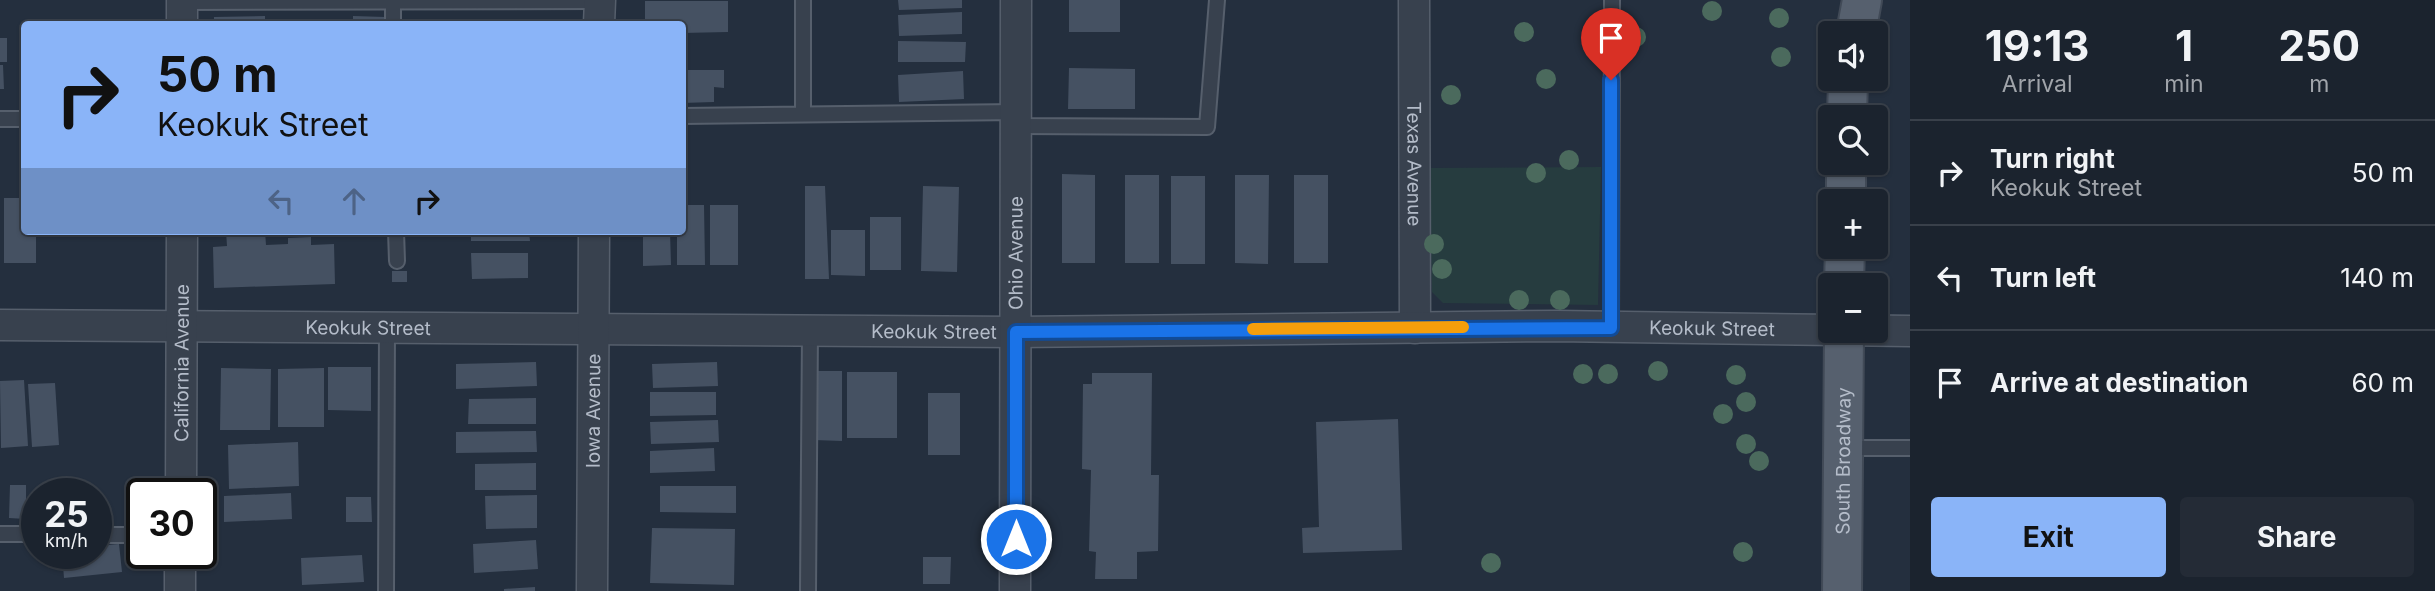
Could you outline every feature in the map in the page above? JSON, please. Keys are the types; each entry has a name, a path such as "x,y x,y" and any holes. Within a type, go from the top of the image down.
{"main road":[{"path":"1838,0 1841,21"},
{"path":"1858,21 1862,0"},
{"name":"South Broadway","path":"1842,591 1843,343"}],"street":[{"path":"599,21 600,0"},
{"name":"Ohio Avenue","path":"1015,591 1016,0"},
{"name":"Texas Avenue","path":"1414,0 1415,328"},
{"name":"California Avenue","path":"181,478 182,235"},
{"name":"Iowa Avenue","path":"592,591 594,235"},
{"name":"Keokuk Street","path":"0,325 1016,332 1415,328 1818,331"},
{"name":"Keokuk Street","path":"1888,331 1910,331"},
{"path":"180,569 180,591"}],"lane":[{"path":"182,9 393,0 600,0"},
{"path":"393,0 393,21"},
{"path":"803,0 803,114"},
{"path":"686,116 803,114 1207,127 1217,0"},
{"path":"1397,0 1414,0"},
{"path":"1611,328 1612,0"},
{"path":"0,119 21,119"},
{"path":"396,235 397,261"},
{"path":"386,591 387,327"},
{"path":"808,591 810,331"},
{"path":"1843,448 1910,448"},
{"path":"0,534 21,534"}],"green space":[{"path":"1601,167 1598,305 1443,303 1432,292 1429,168"}],"building":[{"path":"898,0 962,0 962,8 899,10"},
{"path":"1069,0 1120,0 1120,32 1069,32"},
{"path":"645,1 728,1 728,32 686,33 686,21 645,21"},
{"path":"962,12 962,34 899,36 898,15"},
{"path":"265,16 265,21 214,21 214,17"},
{"path":"353,16 385,17 385,21 353,21"},
{"path":"410,19 435,20 435,21"},
{"path":"0,38 7,38 7,62 0,62"},
{"path":"898,41 966,42 965,62 898,62"},
{"path":"0,65 3,65 4,89 0,89"},
{"path":"1069,68 1135,69 1135,109 1068,109"},
{"path":"686,70 724,70 724,88 714,87 714,102 686,103"},
{"path":"963,71 964,99 899,102 898,75"},
{"path":"1062,174 1095,175 1095,263 1062,263"},
{"path":"1125,175 1159,175 1159,263 1125,263"},
{"path":"1235,175 1269,175 1268,264 1235,263"},
{"path":"1294,175 1328,175 1328,263 1294,263"},
{"path":"1171,176 1205,176 1205,264 1171,264"},
{"path":"805,186 825,186 829,279 805,279"},
{"path":"923,186 959,187 957,272 921,271"},
{"path":"4,198 21,198 21,235 36,235 36,263 4,263"},
{"path":"686,205 704,205 705,265 677,265 677,235 686,235"},
{"path":"710,205 738,205 738,265 710,265"},
{"path":"870,217 901,217 901,270 870,270"},
{"path":"831,230 865,230 865,276 831,275"},
{"path":"226,235 265,235 266,245 288,244 288,238 311,237 311,245 334,244 335,284 214,288 213,247 227,246"},
{"path":"471,235 529,235 530,241 471,241"},
{"path":"643,235 670,235 671,265 643,266"},
{"path":"471,253 528,253 528,278 472,279"},
{"path":"392,271 407,271 407,282 392,282"},
{"path":"536,362 537,386 456,389 456,364"},
{"path":"717,362 718,386 653,388 652,364"},
{"path":"328,367 371,367 371,411 328,410"},
{"path":"221,368 271,369 270,430 220,430"},
{"path":"324,368 324,427 278,427 278,369"},
{"path":"814,371 842,371 842,441 814,440"},
{"path":"847,372 897,372 897,438 847,438"},
{"path":"1092,373 1152,373 1151,475 1159,475 1158,551 1137,552 1137,579 1095,579 1096,552 1089,551 1091,470 1082,469 1083,384 1092,384"},
{"path":"24,380 28,446 1,448 0,381"},
{"path":"55,383 59,445 32,447 28,384"},
{"path":"650,392 716,392 716,415 650,416"},
{"path":"928,393 960,393 960,455 928,455"},
{"path":"536,398 536,424 468,424 469,399"},
{"path":"1398,419 1402,550 1303,553 1302,528 1319,527 1316,422"},
{"path":"718,420 719,442 651,444 650,422"},
{"path":"536,431 537,452 456,453 456,432"},
{"path":"298,442 299,486 229,489 228,445"},
{"path":"714,448 715,471 650,473 650,451"},
{"path":"536,463 536,490 475,490 475,464"},
{"path":"10,485 21,485 21,519 9,518"},
{"path":"660,486 736,486 736,513 660,512"},
{"path":"291,493 292,519 224,522 224,496"},
{"path":"537,495 537,528 486,529 485,496"},
{"path":"346,497 371,497 372,522 346,522"},
{"path":"652,528 735,529 734,585 650,583"},
{"path":"536,540 538,569 474,573 473,544"},
{"path":"119,544 122,572 64,578 63,569 112,569 112,545"},
{"path":"362,555 364,582 302,585 301,558"},
{"path":"923,557 951,557 950,584 923,584"},
{"path":"535,587 535,591 504,591 504,589"}],"slow traffic":[{"path":"1253,329 1463,327"}],"route":[{"path":"1016,539 1016,332 1556,326 1611,328 1611,80"}]}
